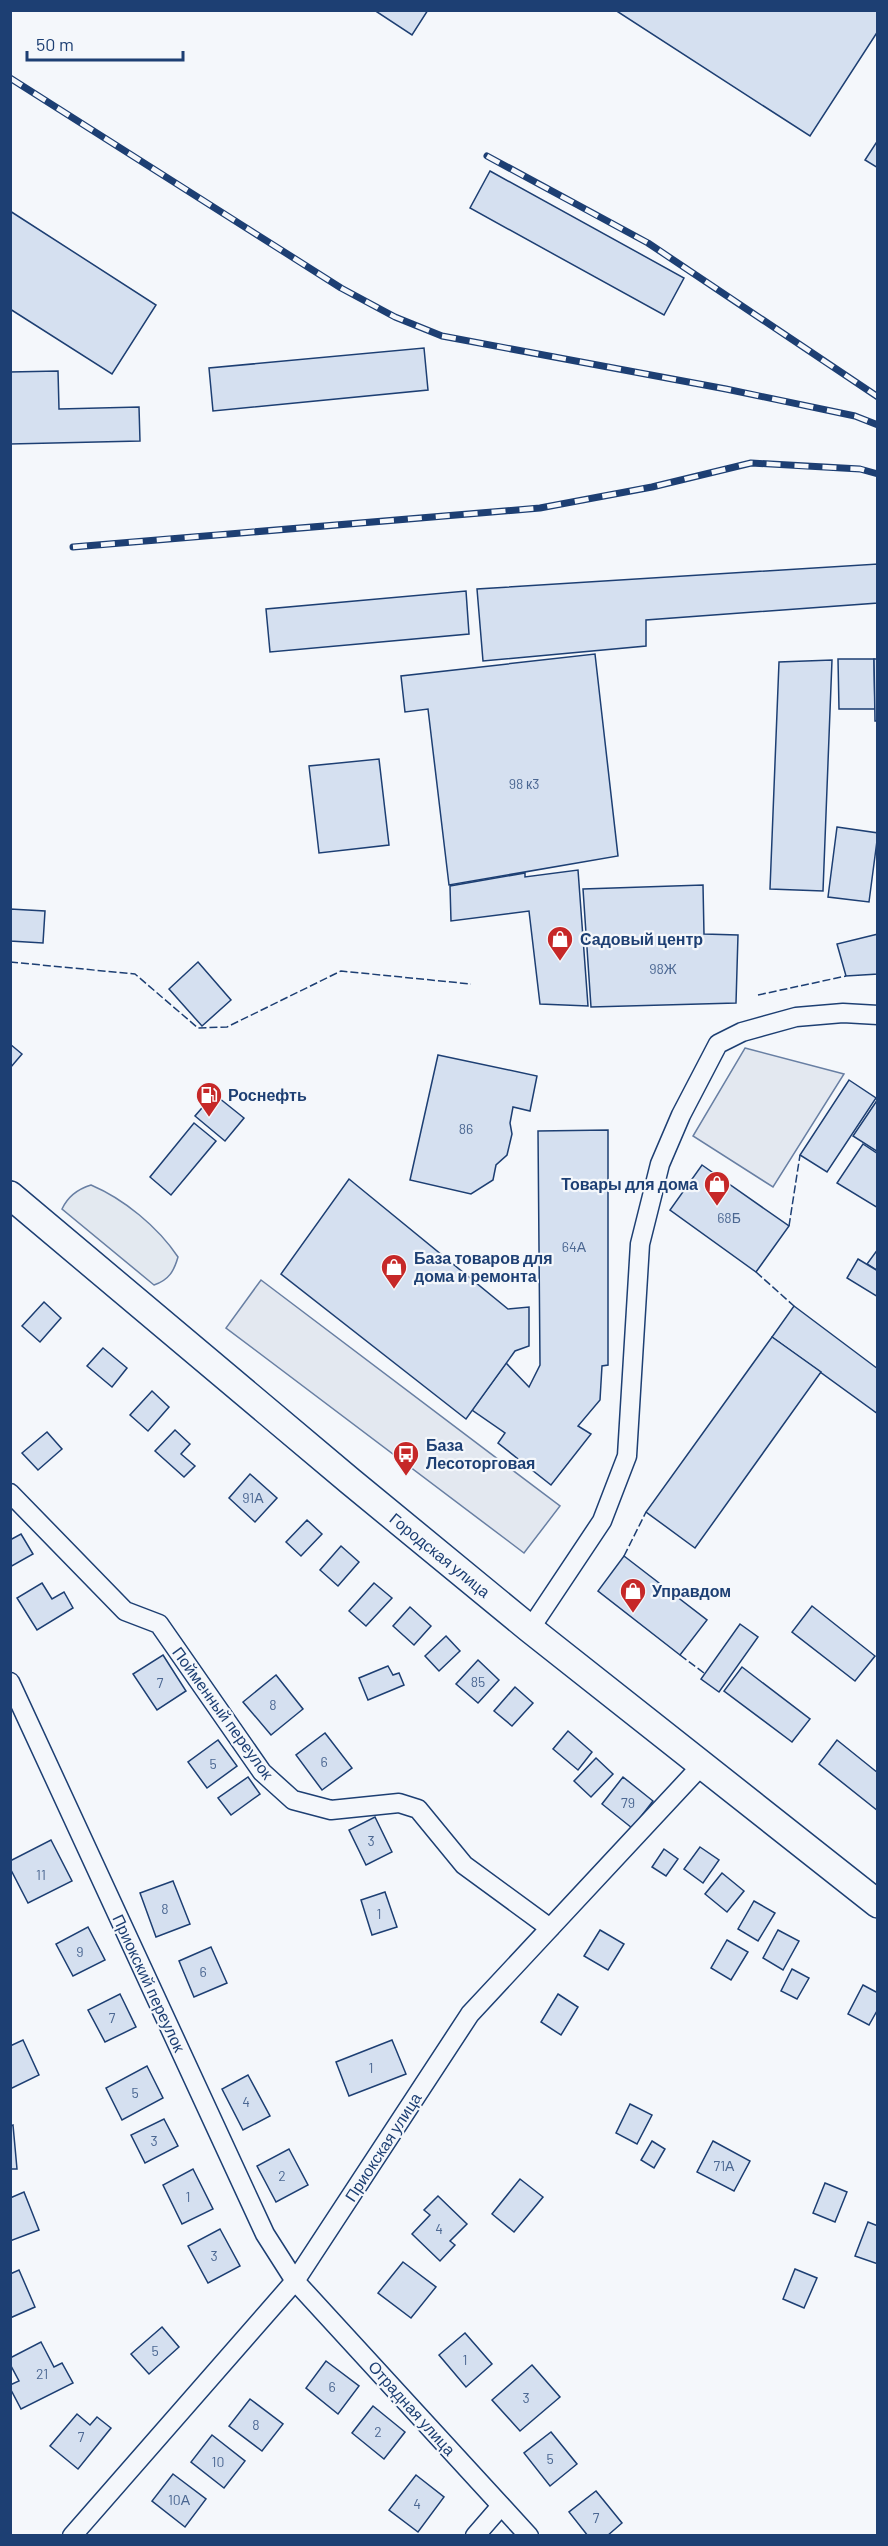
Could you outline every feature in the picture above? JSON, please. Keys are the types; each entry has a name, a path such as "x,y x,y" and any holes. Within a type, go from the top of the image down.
{"main road":[{"name":"Городская улица","path":"10,1195 530,1629 878,1904"}],"street":[{"path":"530,1629 602,1521 627,1456 640,1244 660,1164 681,1115 718,1044 742,1032 796,1017 843,1013 878,1015"},
{"name":"Пойменный переулок","path":"10,1493 125,1611 159,1624 262,1772 293,1800 331,1810 399,1803 418,1809 464,1865 550,1928"},
{"name":"Приокский переулок","path":"10,1682 265,2234 296,2281"},
{"name":"Приокская улица","path":"72,2535 296,2281 470,2014 702,1765"},
{"name":"Отрадная улица","path":"296,2281 529,2535"},
{"path":"475,2535 501,2506"}],"shaded area":[{"path":"745,1048 844,1074 773,1187 693,1136"},
{"path":"91,1185 128,1206 170,1246 178,1257 173,1271 167,1278 154,1285 62,1209 74,1194"},
{"path":"261,1280 560,1506 524,1553 226,1328"}],"building":[{"path":"374,10 428,10 412,35"},
{"path":"615,10 878,10 878,31 810,136"},
{"path":"878,140 878,168 865,160"},
{"path":"490,171 684,278 664,315 470,208"},
{"path":"10,211 156,305 112,374 10,309"},
{"path":"424,348 428,390 213,411 209,368"},
{"path":"58,371 59,409 139,407 140,441 10,444 10,372"},
{"path":"878,564 878,603 646,620 646,646 483,661 477,589"},
{"path":"466,591 469,634 270,652 266,609"},
{"path":"595,654 618,856 449,885 428,709 405,712 401,676"},
{"path":"838,659 874,659 875,709 839,709"},
{"path":"874,659 878,659 878,721 875,721"},
{"path":"832,660 823,891 770,889 779,662"},
{"path":"379,759 389,845 319,853 309,766"},
{"path":"837,827 878,833 869,902 828,897"},
{"name":"Садовый центр","path":"578,870 588,1006 540,1004 529,911 451,921 450,886 525,873 525,877"},
{"path":"703,885 704,934 738,935 736,1003 591,1007 583,889"},
{"path":"10,909 45,911 43,943 10,941"},
{"path":"878,934 878,974 846,976 837,944"},
{"path":"198,962 231,1000 202,1026 169,989"},
{"path":"10,1044 22,1054 11,1067 10,1066"},
{"path":"438,1055 537,1076 530,1111 513,1107 510,1123 512,1134 507,1155 496,1165 493,1180 471,1194 410,1180"},
{"path":"849,1080 876,1098 827,1172 800,1155"},
{"path":"214,1094 244,1118 225,1141 195,1116"},
{"path":"878,1099 878,1152 853,1136"},
{"path":"194,1123 216,1141 171,1195 150,1177"},
{"path":"608,1130 608,1365 602,1366 600,1400 578,1426 591,1434 551,1485 498,1443 505,1433 472,1410 506,1363 529,1387 540,1365 538,1131"},
{"path":"863,1144 878,1154 878,1208 837,1183"},
{"path":"702,1165 789,1226 756,1272 670,1210"},
{"name":"База товаров для дома и ремонта","path":"349,1179 508,1309 529,1307 529,1346 515,1351 466,1419 281,1274"},
{"path":"878,1249 878,1271 867,1264"},
{"path":"858,1259 878,1271 878,1297 847,1278"},
{"path":"44,1302 61,1318 40,1342 22,1326"},
{"path":"794,1306 878,1369 878,1414 772,1337"},
{"path":"772,1337 821,1372 695,1548 646,1512"},
{"path":"103,1348 127,1368 112,1387 87,1366"},
{"path":"152,1391 169,1407 148,1431 130,1415"},
{"path":"175,1430 190,1444 181,1454 195,1466 184,1477 155,1451"},
{"path":"47,1432 62,1449 38,1470 22,1453"},
{"path":"250,1474 277,1498 255,1522 229,1498"},
{"path":"307,1520 322,1534 301,1556 286,1542"},
{"path":"21,1534 33,1554 10,1567 10,1540"},
{"path":"341,1546 359,1562 338,1586 320,1570"},
{"path":"624,1556 707,1620 680,1655 598,1591"},
{"path":"42,1583 52,1599 64,1592 73,1608 37,1630 17,1598"},
{"path":"374,1583 392,1598 366,1626 349,1611"},
{"path":"812,1606 875,1656 855,1681 792,1632"},
{"path":"410,1607 431,1626 414,1645 393,1626"},
{"path":"740,1624 758,1637 719,1692 701,1679"},
{"path":"446,1636 460,1651 439,1671 425,1656"},
{"path":"163,1655 186,1691 157,1710 133,1674"},
{"path":"478,1660 499,1680 478,1703 456,1684"},
{"path":"388,1666 393,1675 399,1673 404,1685 368,1700 359,1678"},
{"path":"742,1667 810,1719 792,1742 724,1691"},
{"path":"276,1675 303,1709 271,1735 243,1702"},
{"path":"515,1687 533,1703 512,1726 494,1711"},
{"path":"568,1731 592,1752 578,1770 553,1749"},
{"path":"325,1733 352,1768 322,1790 296,1755"},
{"path":"218,1740 237,1766 207,1788 188,1762"},
{"path":"837,1740 878,1773 878,1811 819,1764"},
{"path":"596,1758 613,1774 591,1797 574,1781"},
{"path":"248,1777 260,1794 231,1815 218,1798"},
{"path":"623,1777 653,1801 632,1828 602,1804"},
{"path":"375,1817 392,1852 366,1865 349,1830"},
{"path":"51,1840 72,1881 28,1903 10,1868 10,1861"},
{"path":"700,1847 719,1860 703,1883 684,1869"},
{"path":"664,1849 678,1859 666,1876 652,1867"},
{"path":"722,1873 744,1891 727,1912 705,1894"},
{"path":"173,1881 190,1924 156,1937 140,1893"},
{"path":"385,1892 397,1927 372,1935 361,1900"},
{"path":"754,1901 775,1913 758,1941 738,1929"},
{"path":"88,1927 105,1960 73,1976 56,1944"},
{"path":"600,1930 624,1944 608,1970 584,1956"},
{"path":"778,1930 799,1941 783,1970 763,1958"},
{"path":"727,1940 748,1952 731,1980 711,1968"},
{"path":"211,1947 227,1983 194,1997 179,1961"},
{"path":"792,1969 809,1978 797,1999 781,1991"},
{"path":"863,1985 878,1993 878,2009 869,2025 848,2014"},
{"path":"120,1994 136,2027 105,2042 88,2010"},
{"path":"558,1994 578,2007 561,2035 541,2022"},
{"path":"23,2040 39,2075 10,2089 10,2046"},
{"path":"392,2040 406,2074 349,2096 336,2062"},
{"path":"147,2066 163,2098 122,2120 106,2088"},
{"path":"248,2075 270,2116 243,2130 222,2089"},
{"path":"630,2104 652,2115 637,2144 616,2133"},
{"path":"164,2119 178,2146 145,2163 131,2135"},
{"path":"13,2125 17,2169 10,2169 10,2126"},
{"path":"652,2141 665,2149 654,2168 641,2160"},
{"path":"713,2141 750,2161 734,2191 697,2172"},
{"path":"289,2149 308,2185 276,2202 257,2166"},
{"path":"193,2169 213,2209 182,2224 163,2185"},
{"path":"520,2179 543,2197 514,2232 492,2214"},
{"path":"825,2183 847,2192 835,2222 813,2213"},
{"path":"24,2192 39,2230 10,2241 10,2198"},
{"path":"438,2196 467,2224 450,2241 455,2245 440,2261 412,2234 430,2215 424,2210"},
{"path":"868,2222 878,2226 878,2264 855,2256"},
{"path":"220,2229 240,2266 208,2283 188,2246"},
{"path":"403,2262 436,2287 411,2318 378,2293"},
{"path":"795,2269 817,2278 804,2308 783,2299"},
{"path":"19,2270 35,2307 10,2318 10,2274"},
{"path":"162,2327 179,2347 149,2374 131,2354"},
{"path":"465,2333 492,2364 466,2387 439,2355"},
{"path":"41,2342 54,2367 62,2363 73,2383 21,2409 10,2388 10,2385 19,2381 10,2364 10,2358"},
{"path":"326,2361 359,2386 338,2414 306,2388"},
{"path":"532,2365 560,2397 520,2431 492,2400"},
{"path":"250,2399 283,2424 262,2451 229,2426"},
{"path":"373,2406 405,2432 384,2459 352,2433"},
{"path":"77,2414 90,2425 97,2417 111,2428 78,2469 50,2446"},
{"path":"551,2432 577,2464 550,2486 524,2453"},
{"path":"212,2435 245,2461 224,2488 191,2462"},
{"path":"173,2474 206,2499 185,2527 152,2501"},
{"path":"416,2475 444,2497 418,2532 389,2510"},
{"path":"596,2491 622,2523 607,2536 588,2536 569,2512"}],"railway":[{"path":"10,78 341,288 395,317 442,336 726,389 855,416 878,425"},
{"path":"487,156 648,243 878,397"},
{"path":"73,547 540,508 652,487 751,463 860,469 878,474"}],"fence":[{"path":"10,962 135,974 198,1028 227,1027 341,971 471,984"},
{"path":"758,995 846,976"},
{"path":"789,1226 800,1155"},
{"path":"756,1272 794,1306"},
{"path":"624,1556 646,1512"},
{"path":"680,1655 704,1673"}],"place":[{"name":"Садовый центр","path":"560,962"},
{"name":"Роснефть","path":"209,1118"},
{"name":"Товары для дома","path":"717,1207"},
{"name":"База товаров для дома и ремонта","path":"394,1290"},
{"name":"База Лесоторговая","path":"406,1477"},
{"name":"Управдом","path":"633,1614"}]}
